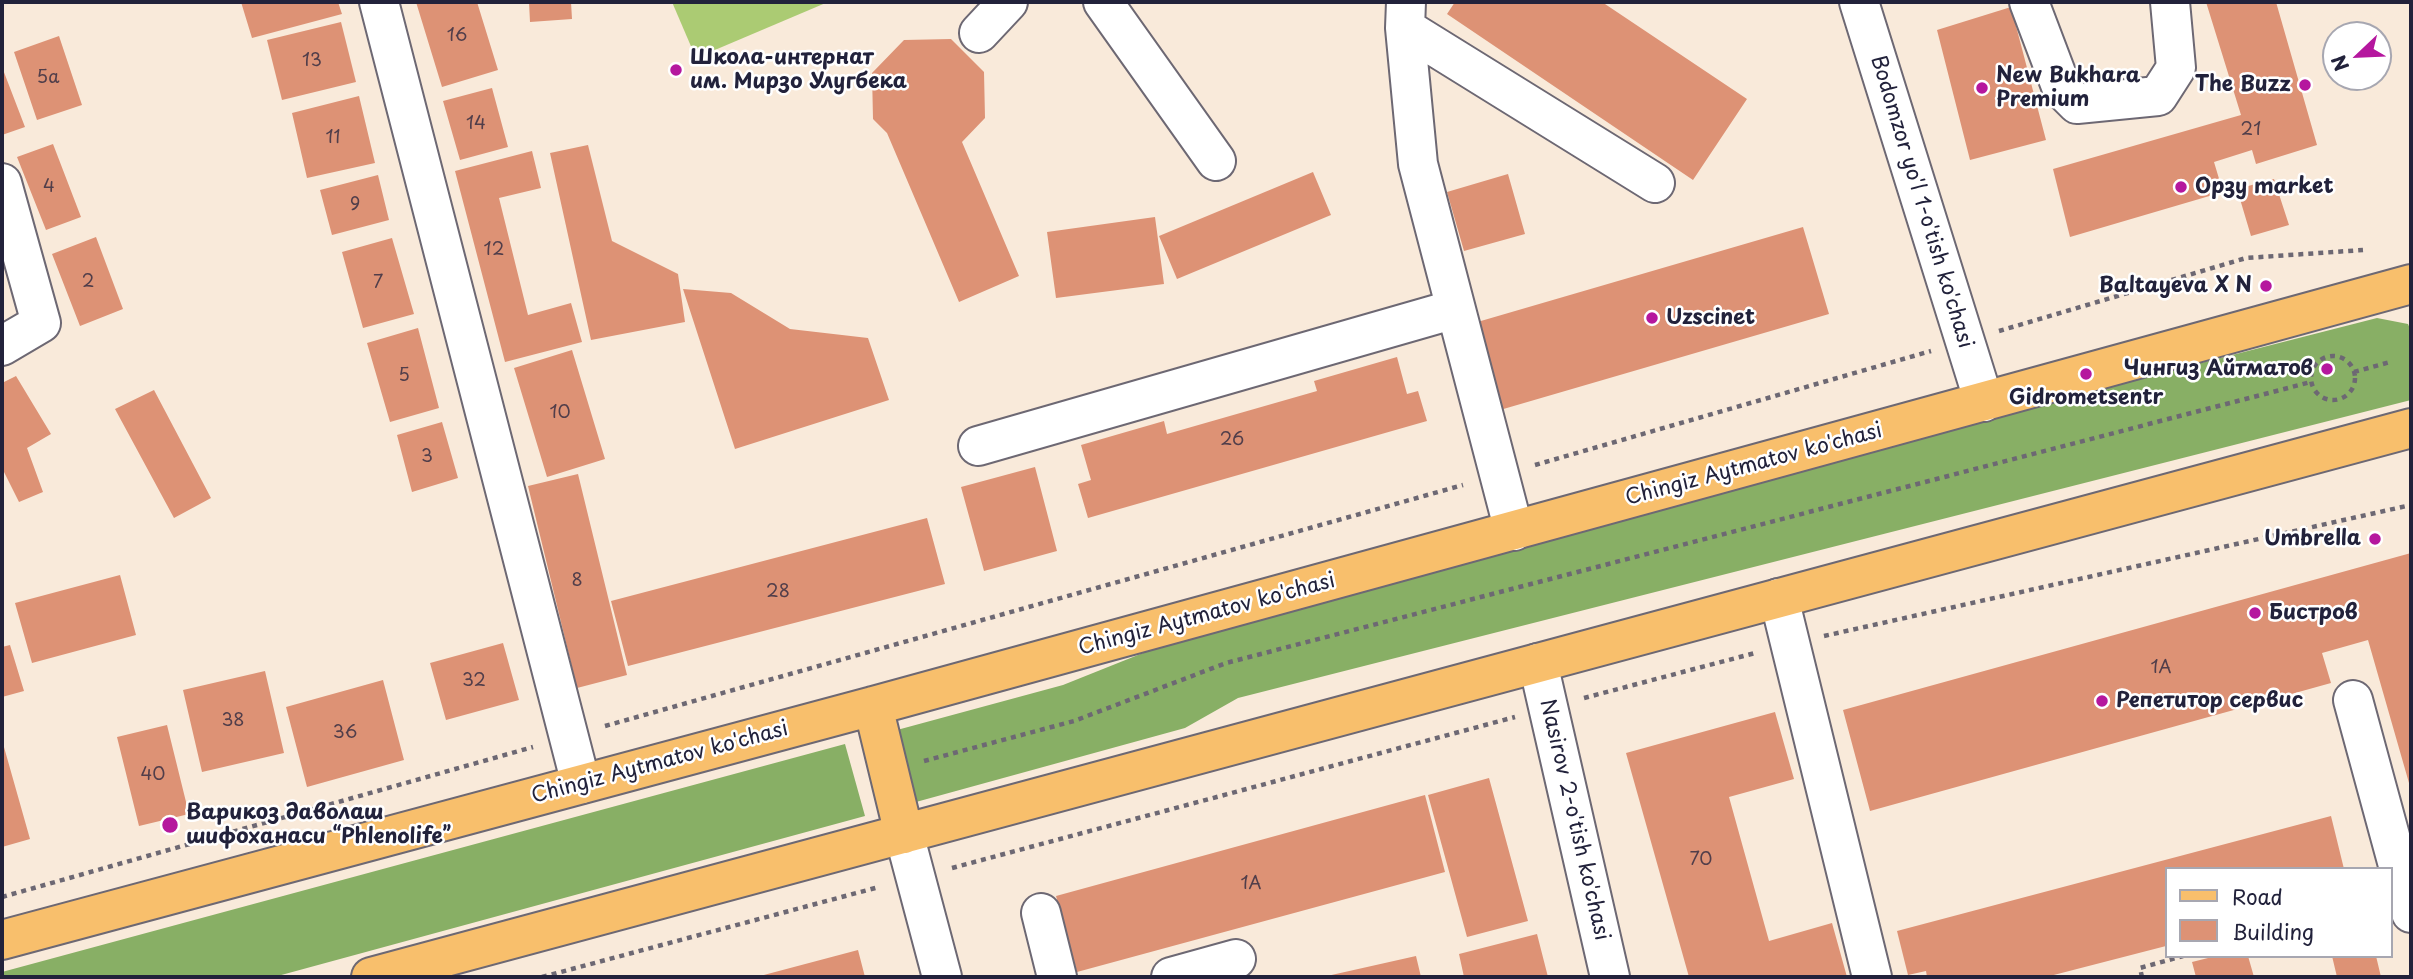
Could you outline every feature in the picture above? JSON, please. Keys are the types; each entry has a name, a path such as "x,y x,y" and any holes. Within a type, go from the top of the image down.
{"main road":[{"name":"Chingiz Aytmatov ko'chasi","path":"2,940 873,706 2411,284"},
{"path":"371,977 2411,428"},
{"path":"873,706 904,834"}],"street":[{"path":"379,2 581,784"},
{"path":"979,33 1007,2"},
{"path":"1103,2 1216,162"},
{"name":"Bodomzor yo'l 1-o'tish ko'chasi","path":"1859,2 1984,402"},
{"path":"2029,2 2062,89 2077,104 2158,96 2176,68 2170,2"},
{"path":"1406,15 1655,183"},
{"path":"1406,15 1418,164 1514,531"},
{"path":"2,183 41,323 2,346"},
{"path":"978,446 1455,309"},
{"path":"1779,598 1872,977"},
{"name":"Nasirov 2-o'tish ko'chasi","path":"1538,663 1609,977"},
{"path":"2353,700 2411,914"},
{"path":"904,834 942,977"},
{"path":"1041,913 1057,977"},
{"path":"1171,977 1236,959"}],"path":[{"path":"2,897 1498,476 2246,258 2363,250"},
{"path":"2329,355 2343,358 2354,372 2351,391 2339,399 2325,399 2311,382 2316,362 2329,355"},
{"path":"2354,372 2390,362"},
{"path":"919,762 1074,722 1226,663 2311,382"},
{"path":"542,977 1790,644 2411,505"},
{"path":"2142,977 2140,968 2176,958"}],"green space":[{"path":"672,2 828,2 696,58"},
{"path":"2377,318 2408,324 2411,331 2411,400 1238,698 1185,728 916,802 897,730 1063,685 1193,633 2013,411"},
{"path":"845,744 865,816 274,977 2,977 2,972"}],"building":[{"path":"241,2 338,2 342,14 252,38"},
{"path":"416,2 477,2 498,70 442,87"},
{"path":"529,2 571,2 572,19 530,22"},
{"path":"1455,2 1602,2 1747,99 1693,180 1447,14"},
{"path":"2206,2 2276,2 2317,145 2256,164 2252,150 2214,162 2223,192 2070,237 2053,169 2241,115"},
{"path":"2011,7 2046,140 1970,160 1937,30"},
{"path":"341,22 356,82 282,100 267,40"},
{"path":"59,36 82,105 37,120 14,52"},
{"path":"951,39 984,72 985,118 962,142 1019,276 959,302 887,133 873,119 872,73 904,40"},
{"path":"2,67 25,127 2,135"},
{"path":"492,88 508,147 460,160 443,101"},
{"path":"359,96 375,163 307,178 292,113"},
{"path":"53,144 81,217 46,230 17,157"},
{"path":"588,145 612,241 678,274 685,322 591,340 550,153"},
{"path":"532,151 541,188 499,198 528,315 571,303 582,342 505,362 455,171"},
{"path":"1313,172 1331,215 1177,279 1159,236"},
{"path":"1508,174 1525,234 1464,251 1447,192"},
{"path":"378,175 389,220 332,235 320,190"},
{"path":"2274,179 2289,225 2251,236 2237,189"},
{"path":"1155,217 1164,284 1056,298 1047,232"},
{"name":"Uzscinet","path":"1803,227 1829,314 1500,410 1474,323"},
{"path":"96,237 123,309 80,326 52,254"},
{"path":"392,238 414,314 363,328 342,252"},
{"path":"683,289 731,293 790,329 868,338 889,400 735,449"},
{"path":"418,328 439,408 390,422 367,343"},
{"path":"572,350 605,459 547,477 514,368"},
{"path":"1397,357 1407,394 1418,391 1427,421 1088,518 1078,484 1091,480 1081,445 1164,421 1167,434 1317,391 1314,381"},
{"path":"16,376 51,434 27,448 43,492 19,502 2,468 2,383"},
{"path":"154,390 211,498 174,518 115,409"},
{"path":"442,422 458,478 412,492 397,435"},
{"path":"1035,467 1057,551 984,571 961,487"},
{"path":"578,474 627,675 577,688 528,486"},
{"path":"927,518 945,584 628,666 611,601"},
{"path":"2411,553 2411,790 2368,640 2322,653 2331,683 1870,811 1843,710"},
{"path":"120,575 136,635 32,663 15,603"},
{"path":"503,643 519,700 446,720 430,663"},
{"path":"10,645 24,691 2,697 2,647"},
{"path":"265,671 284,753 202,772 183,690"},
{"path":"383,680 404,760 307,787 286,707"},
{"path":"1775,712 1794,779 1729,797 1769,941 1832,923 1847,977 1689,977 1626,753"},
{"path":"167,725 189,814 139,826 117,737"},
{"path":"2,740 30,839 2,847"},
{"path":"1489,778 1528,921 1467,937 1428,795"},
{"path":"1425,795 1445,872 1077,972 1056,896"},
{"path":"2331,816 2344,867 2164,867 2164,947 2046,977 1927,977 1926,971 1908,975 1897,931"},
{"path":"1537,934 1548,977 1464,977 1459,954"},
{"path":"858,950 865,977 760,977 760,976"},
{"path":"1416,956 1421,977 1327,977 1327,976"},
{"path":"2208,958 2249,958 2254,977 2196,977 2192,962"},
{"path":"2332,958 2376,958 2381,977 2337,977"}],"place":[{"name":"Школа-интернат им. Мирзо Улугбека","path":"676,70"},
{"name":"The Buzz","path":"2305,85"},
{"name":"New Bukhara Premium","path":"1982,88"},
{"name":"Орзу market","path":"2181,187"},
{"name":"Baltayeva X N","path":"2266,286"},
{"name":"Uzscinet","path":"1652,318"},
{"name":"Чингиз Айтматов","path":"2327,369"},
{"name":"Gidrometsentr","path":"2086,374"},
{"name":"Umbrella","path":"2375,539"},
{"name":"Бистров","path":"2255,613"},
{"name":"Репетитор сервис","path":"2102,701"},
{"name":"Варикоз даволаш шифоханаси “Phlenolife”","path":"170,825"}]}
